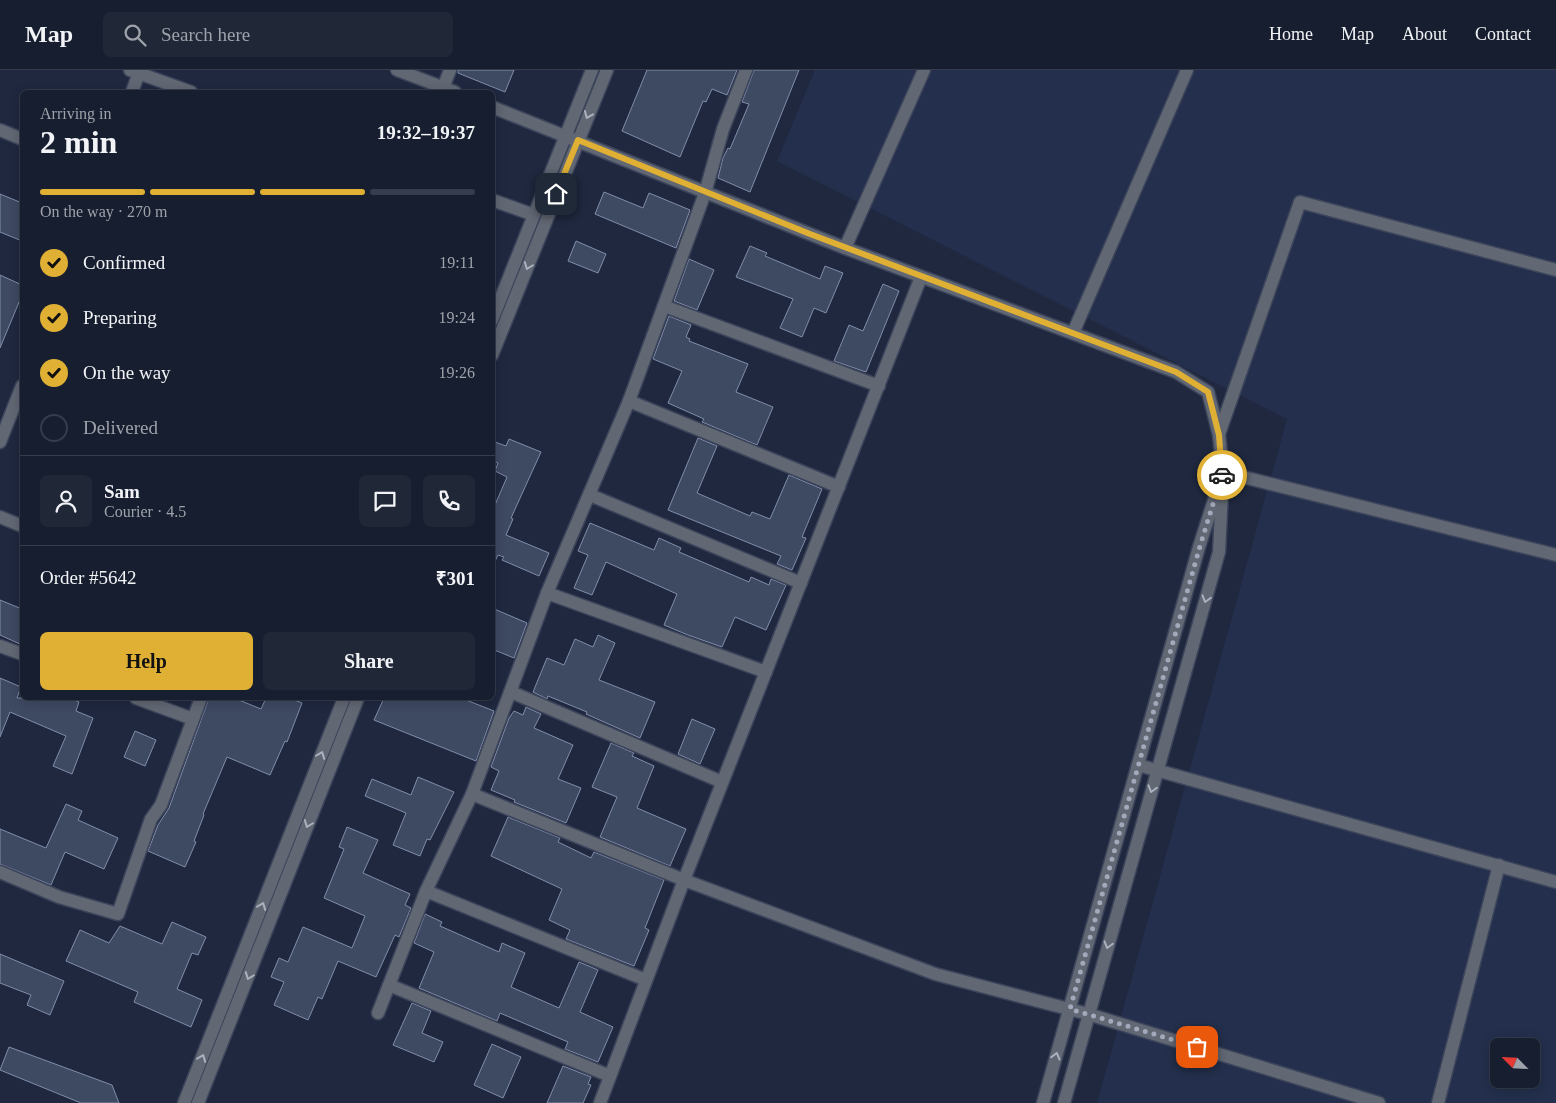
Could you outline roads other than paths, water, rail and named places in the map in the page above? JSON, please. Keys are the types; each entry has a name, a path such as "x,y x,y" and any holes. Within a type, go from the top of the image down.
{"street":[{"path":"397,70 449,90 450,70"},
{"path":"495,312 592,70"},
{"path":"495,348 607,70"},
{"path":"378,1013 426,891 472,794 547,593 629,401 705,193 723,129 746,70"},
{"path":"845,248 924,70"},
{"path":"1072,334 1187,70"},
{"path":"132,90 136,71 186,90"},
{"path":"495,108 845,248 1176,372 1208,392 1219,435 1223,472 1219,552 1064,1103"},
{"path":"0,130 20,139"},
{"path":"495,201 534,215"},
{"path":"1219,435 1300,202 1556,270"},
{"path":"600,1103 722,782 921,277"},
{"path":"664,306 879,386"},
{"path":"0,442 20,396"},
{"path":"629,401 839,487"},
{"path":"1043,1103 1200,546 1223,472"},
{"path":"1223,472 1556,555"},
{"path":"590,495 801,583"},
{"path":"0,517 20,525"},
{"path":"547,593 766,672"},
{"path":"0,646 20,653"},
{"path":"511,692 722,782"},
{"path":"141,700 193,719"},
{"path":"0,872 59,896 118,914 151,819 161,805 200,700"},
{"path":"184,1103 343,700"},
{"path":"198,1103 357,700"},
{"path":"1138,765 1556,882"},
{"path":"472,794 684,880 935,974 1088,1014 1379,1103"},
{"path":"1438,1103 1499,865"},
{"path":"426,891 646,980"},
{"path":"389,985 610,1076"}]}
